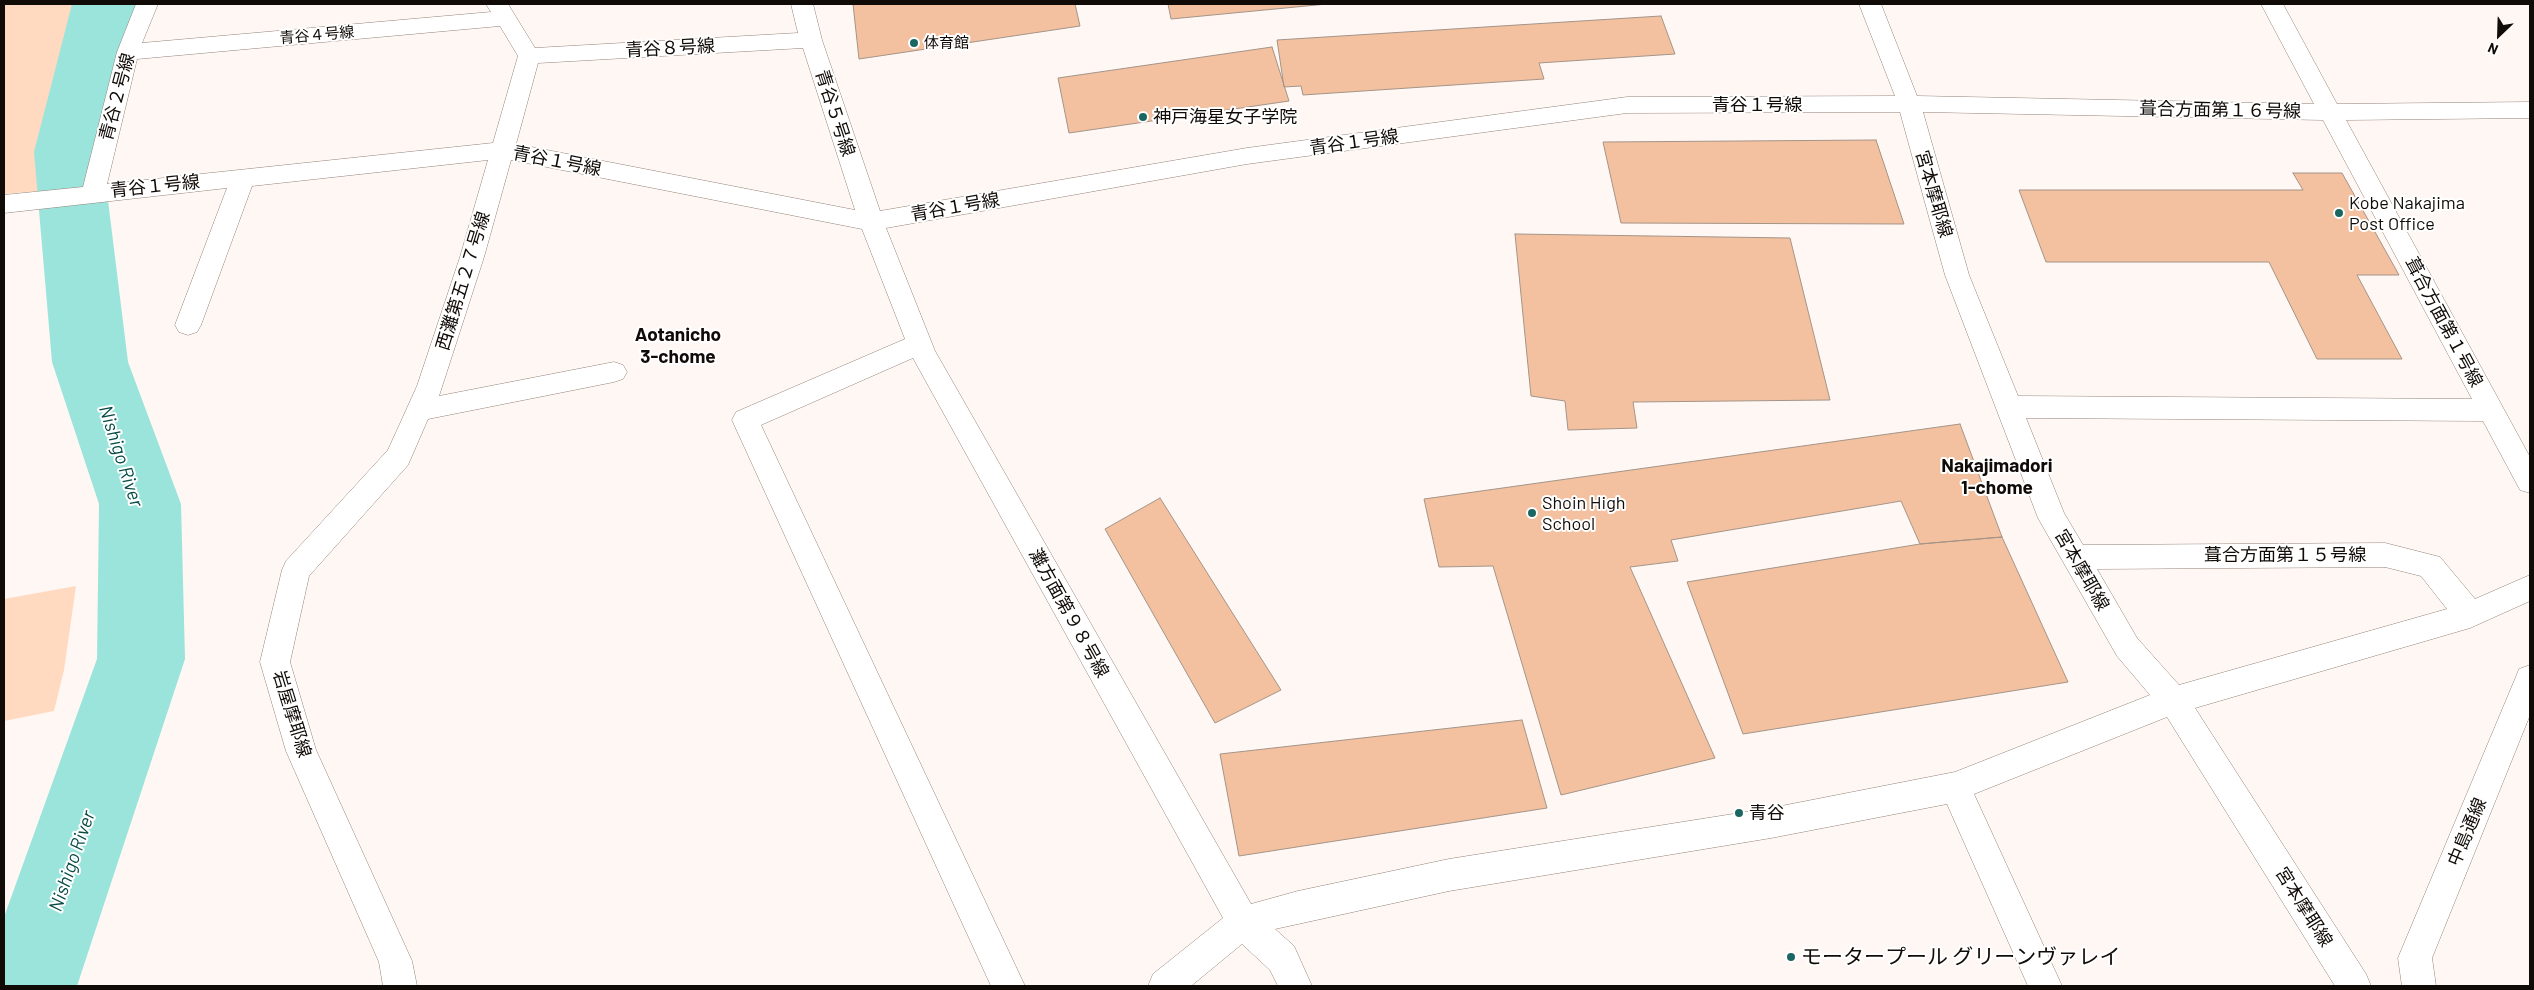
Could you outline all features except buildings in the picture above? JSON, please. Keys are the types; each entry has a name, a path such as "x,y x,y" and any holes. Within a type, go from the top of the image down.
{"street":[{"name":"青谷２号線","path":"93,193 114,99 128,52 147,4"},
{"name":"青谷５号線","path":"802,4 811,40 871,222"},
{"name":"宮本摩耶線","path":"1870,4 1909,104 1957,275 2052,518 2127,648 2173,700 2354,986"},
{"name":"葺合方面第１号線","path":"2272,4 2530,482"},
{"name":"青谷４号線","path":"128,52 502,11"},
{"path":"502,11 529,56"},
{"name":"青谷８号線","path":"529,56 811,40"},
{"name":"西灘第五２７号線","path":"420,410 430,386 472,257 529,56"},
{"name":"葺合方面第１６号線","path":"1909,104 2330,112 2530,110"},
{"name":"青谷１号線","path":"12,203 502,150 871,222 1247,156 1626,105 1909,104"},
{"path":"188,325 243,177"},
{"name":"灘方面第９８号線","path":"871,222 919,344 1243,922 1282,958 1295,986"},
{"path":"919,344 745,420 1008,986"},
{"path":"420,410 614,372"},
{"path":"2008,407 2491,410"},
{"name":"岩屋摩耶線","path":"400,986 395,961 302,751 276,662 296,570 398,457 420,410"},
{"name":"葺合方面第１５号線","path":"2075,557 2385,555 2430,566 2470,615"},
{"path":"1166,986 1243,922 1298,907 1449,875 1771,823 1955,786 2173,700 2470,615 2530,588"},
{"name":"中島通線","path":"2419,986 2415,958 2530,679"},
{"path":"1955,786 2045,986"}],"shaded area":[{"path":"4,4 94,4 55,155 61,189 4,194"},
{"path":"76,586 64,670 54,711 4,721 4,599"}],"waterway":[{"name":"Nishigo River","path":"28,986 141,659 140,504 90,362 68,152 104,4"}],"place":[{"name":"体育館","path":"914,43"},
{"name":"神戸海星女子学院","path":"1143,117"},
{"name":"Kobe Nakajima Post Office","path":"2339,213"},
{"name":"Shoin High School","path":"1532,513"},
{"name":"青谷","path":"1739,813"},
{"name":"モータープール グリーンヴァレイ","path":"1791,957"}],"district":[{"name":"Aotanicho 3-chome","path":"678,346"},
{"name":"Nakajimadori 1-chome","path":"1997,477"}]}
